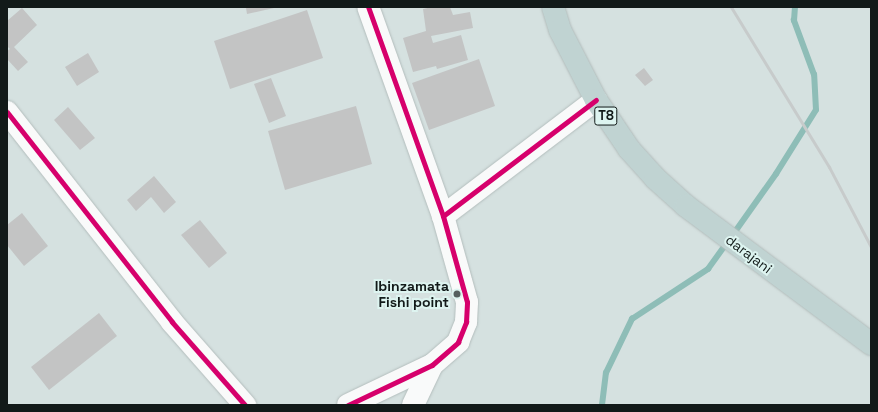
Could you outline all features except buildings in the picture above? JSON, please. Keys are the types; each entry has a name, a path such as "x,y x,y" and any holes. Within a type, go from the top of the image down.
{"highway":[{"name":"T8","path":"553,7 560,30 596,100"},
{"name":"darajani","path":"596,100 629,149 686,206 871,344"}],"street":[{"path":"348,405 432,365 458,342 466,322 467,302 443,216 368,7"},
{"path":"443,216 596,100"},
{"path":"7,112 172,322 245,405"},
{"path":"413,405 432,365"}],"waterway":[{"path":"732,236 776,174 816,110 814,75 794,21 795,7"},
{"path":"602,405 606,373 632,319 708,269 727,243"}],"railway":[{"path":"731,7 829,167 871,247"}],"cycle path":[{"path":"348,405 432,365 458,342 466,322 467,302 443,216 368,7"},
{"path":"443,216 596,100"},
{"path":"7,112 172,322 245,405"}],"place":[{"name":"Ibinzamata Fishi point","path":"457,294"}]}
